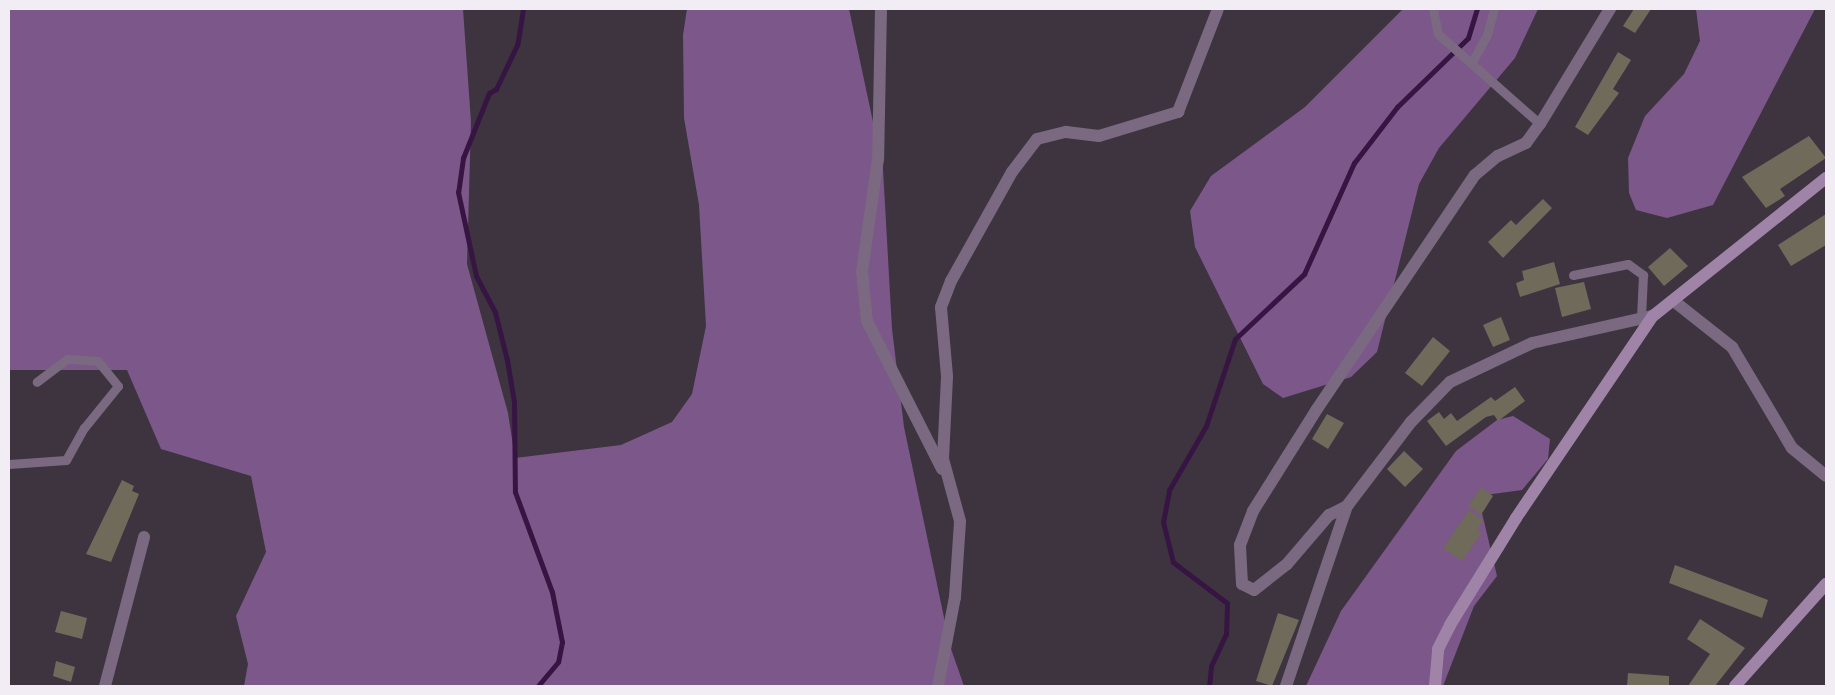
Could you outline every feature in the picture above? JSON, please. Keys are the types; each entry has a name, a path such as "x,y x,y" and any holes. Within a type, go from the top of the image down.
{"street":[{"path":"881,9 878,159 862,270 867,321 950,485"},
{"path":"938,686 955,597 960,521 943,459 947,376 941,307 1012,172 1037,139 1066,132 1099,136 1178,112 1218,9"},
{"path":"1347,506 1329,515 1287,564 1254,590 1242,584 1240,545 1253,512 1312,416 1475,175 1498,156 1526,143 1540,124 1610,9"},
{"path":"1286,686 1347,506 1411,422 1450,382 1532,343 1647,317 1675,302 1826,178"},
{"path":"1675,302 1732,347 1792,448 1826,476"},
{"path":"1435,686 1438,649 1450,625 1516,518 1647,317"},
{"path":"105,686 144,537"},
{"path":"1736,686 1826,584"}],"lane":[{"path":"1432,9 1438,34 1469,59 1540,124"},
{"path":"1469,59 1487,35 1494,9"},
{"path":"1572,275 1628,264 1642,275 1647,317"},
{"path":"9,464 66,460 84,428 118,386 98,361 67,359 37,382"}],"shaded area":[{"path":"9,9 463,9 471,122 467,264 508,413 515,458 621,445 672,422 692,394 706,326 699,205 684,118 683,35 687,9 849,9 883,169 892,329 904,427 950,646 964,686 244,686 248,664 236,616 266,552 251,476 161,449 127,370 9,370"},
{"path":"1403,9 1538,9 1515,58 1439,148 1419,184 1377,352 1351,377 1283,398 1263,384 1195,247 1190,211 1211,176 1305,107"},
{"path":"1696,9 1815,9 1713,205 1667,218 1636,210 1629,193 1628,158 1645,116 1684,74 1700,41"},
{"path":"1513,416 1550,439 1548,459 1522,490 1478,496 1497,576 1474,606 1443,686 1306,686 1341,611 1456,451 1497,420"}],"building":[{"path":"1634,9 1651,9 1635,33 1623,26"},
{"path":"1618,52 1631,60 1613,89 1619,93 1588,135 1575,127"},
{"path":"1809,136 1826,158 1780,189 1785,196 1766,208 1742,177"},
{"path":"1543,199 1552,208 1503,258 1488,242 1511,220 1516,225"},
{"path":"1826,214 1826,245 1791,266 1778,245"},
{"path":"1670,248 1688,266 1664,286 1648,267"},
{"path":"1554,262 1560,284 1520,297 1516,283 1524,280 1522,271"},
{"path":"1584,282 1591,309 1562,317 1555,288"},
{"path":"1501,317 1510,340 1493,347 1483,325"},
{"path":"1433,337 1450,351 1422,386 1405,373"},
{"path":"1515,387 1525,401 1498,421 1494,415 1486,417 1446,446 1427,421 1439,412 1444,419 1451,413 1457,421 1491,397 1495,401"},
{"path":"1327,414 1344,423 1328,449 1312,439"},
{"path":"1404,451 1423,469 1405,487 1387,469"},
{"path":"122,480 134,486 132,491 139,494 111,562 86,554"},
{"path":"1481,487 1493,496 1481,515 1468,506"},
{"path":"1469,510 1483,520 1477,529 1482,532 1462,561 1443,548"},
{"path":"1675,565 1768,600 1762,618 1669,583"},
{"path":"61,611 87,618 82,639 55,632"},
{"path":"1278,613 1299,620 1272,686 1256,681"},
{"path":"1700,619 1745,648 1715,686 1688,686 1710,654 1687,639"},
{"path":"56,661 75,667 71,682 53,676"},
{"path":"1628,673 1669,676 1669,686 1627,686"}],"waterway":[{"path":"523,9 517,45 496,89 489,93 463,158 458,192 476,276 495,312 507,360 514,402 515,492 552,592 562,642 558,662 538,686"},
{"path":"1209,686 1211,666 1226,634 1227,603 1173,562 1163,522 1169,490 1206,426 1235,339 1304,274 1354,163 1397,107 1468,38 1477,9"}]}
